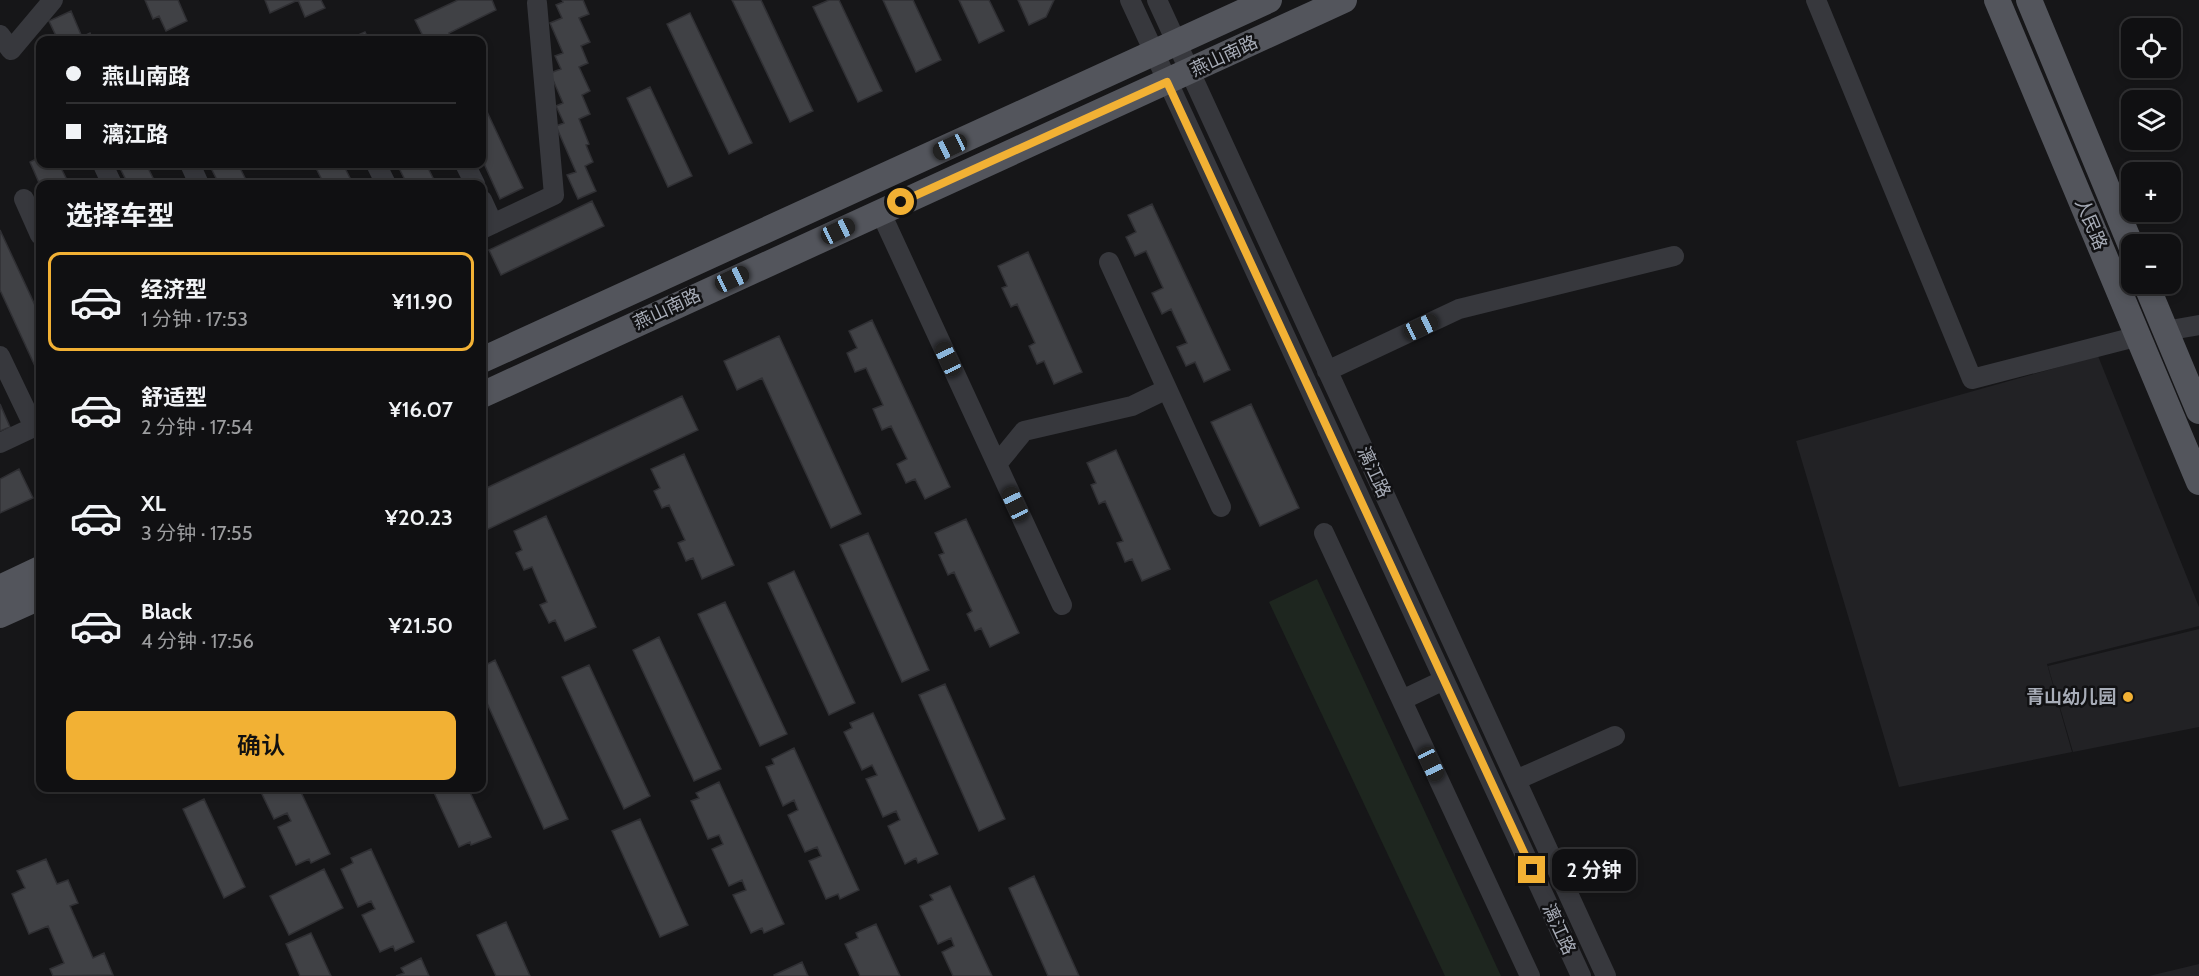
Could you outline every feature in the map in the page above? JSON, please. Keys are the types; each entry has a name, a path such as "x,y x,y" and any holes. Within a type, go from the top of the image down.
{"main road":[{"name":"燕山南路","path":"486,358 1269,0"},
{"name":"燕山南路","path":"486,393 1344,0"},
{"name":"人民路","path":"1996,0 2199,482"},
{"name":"人民路","path":"2029,0 2126,234"},
{"path":"868,185 880,211"},
{"path":"677,271 690,299"},
{"path":"2150,294 2199,411"},
{"path":"0,588 36,571"},
{"path":"0,615 36,599"}],"street":[{"path":"0,35 11,50 53,0"},
{"name":"漓江路","path":"1130,0 1166,47"},
{"name":"漓江路","path":"1157,0 1166,47 1178,77 1444,680 1581,976"},
{"path":"1816,0 1972,379 2139,336"},
{"path":"487,227 554,195 537,3"},
{"name":"漓江路","path":"1178,77 1328,371 1606,976"},
{"path":"24,199 36,226"},
{"path":"880,211 1062,605"},
{"path":"1328,371 1459,309 1674,256"},
{"path":"1109,262 1221,507"},
{"path":"2165,331 2199,325"},
{"path":"0,356 34,427 0,443"},
{"path":"997,464 1024,431 1132,406 1167,389"},
{"path":"1323,533 1530,976"},
{"path":"1402,700 1444,680"},
{"path":"1516,780 1615,736"}],"shaded area":[{"path":"2098,356 2199,607 2199,626 2047,664 2072,752 1899,787 1796,441"},
{"path":"1317,579 1501,976 1445,976 1269,602"},
{"name":"青山幼儿园","path":"2199,629 2199,727 2073,752 2048,666"},
{"path":"2199,964 2199,976 2149,976"}],"building":[{"path":"145,0 178,0 187,21 166,31 159,16 153,19"},
{"path":"265,0 298,0 270,13"},
{"path":"298,0 321,0 325,8 305,17"},
{"path":"458,0 492,0 496,10 449,33 451,36 423,36 415,20"},
{"path":"562,0 583,0 589,14 579,18 590,42 581,46 588,63 579,67 590,91 582,95 590,114 579,119 593,162 585,166 596,191 578,199 567,175 576,172 556,126 564,123 556,106 563,103 550,73 561,69 555,56 563,53 550,23 562,18 556,5 563,2"},
{"path":"732,0 761,0 813,111 790,122"},
{"path":"829,0 839,0 882,91 858,102 813,7"},
{"path":"883,0 913,0 941,60 916,72"},
{"path":"959,0 989,0 1004,31 979,43"},
{"path":"1018,0 1054,0 1046,17 1029,25"},
{"path":"71,11 82,36 56,36 49,21"},
{"path":"690,13 752,143 729,154 667,24"},
{"path":"650,87 692,176 668,187 627,98"},
{"path":"486,109 523,188 500,199 486,168"},
{"path":"36,159 36,168 61,168 67,180 38,180 30,162"},
{"path":"120,168 148,168 154,180 126,180"},
{"path":"211,168 240,168 246,180 217,180"},
{"path":"316,168 345,168 351,180 322,180"},
{"path":"399,168 428,168 434,180 405,180"},
{"path":"592,201 604,226 501,275 489,250"},
{"path":"1152,204 1230,370 1204,382 1195,362 1186,366 1177,347 1187,343 1171,309 1162,314 1152,293 1163,288 1146,251 1135,256 1126,237 1136,232 1128,215"},
{"path":"0,230 36,307 36,368 0,290"},
{"path":"1028,252 1082,372 1054,384 1044,361 1037,364 1029,346 1035,343 1017,304 1011,307 1002,288 1007,286 998,266"},
{"path":"872,320 950,487 925,499 915,479 906,483 897,464 907,459 891,426 882,430 873,409 883,405 866,368 855,372 847,353 857,348 849,331"},
{"path":"779,336 861,514 831,528 762,378 737,390 724,361"},
{"path":"682,396 698,430 486,530 486,488"},
{"path":"0,404 10,427 0,431"},
{"path":"1251,404 1299,508 1260,526 1211,422"},
{"path":"1116,450 1170,569 1142,581 1132,559 1125,562 1117,543 1123,541 1105,501 1099,504 1091,485 1096,483 1087,463"},
{"path":"684,454 734,565 702,579 693,558 686,561 678,543 685,540 669,505 662,508 654,491 660,488 651,469"},
{"path":"19,469 33,498 0,513 0,479"},
{"path":"546,516 596,627 565,641 555,620 549,623 540,605 547,602 532,567 524,570 516,553 522,550 514,531"},
{"path":"966,519 1019,633 990,647 981,628 975,631 967,614 972,611 954,572 948,575 939,555 944,553 935,533"},
{"path":"868,533 929,670 902,682 840,545"},
{"path":"794,571 855,703 829,715 768,583"},
{"path":"725,602 787,734 760,746 698,614"},
{"path":"659,637 721,769 694,781 633,650"},
{"path":"495,660 568,819 544,829 486,701 486,665"},
{"path":"589,665 650,796 624,809 562,677"},
{"path":"945,684 1005,819 979,831 919,695"},
{"path":"873,713 938,854 918,863 916,858 905,864 888,826 900,820 896,811 883,817 866,779 877,775 872,765 862,770 844,732 852,728 850,723"},
{"path":"794,748 859,890 840,899 838,894 826,899 809,861 821,856 817,847 805,852 788,815 798,810 794,800 783,806 766,767 774,764 772,759"},
{"path":"719,782 784,924 764,933 762,928 751,933 733,895 746,890 742,880 729,886 712,849 723,844 719,835 708,839 691,801 699,798 696,793"},
{"path":"261,792 301,792 330,854 311,863 309,859 296,865 278,827 291,821 287,813 274,819"},
{"path":"434,792 470,792 491,837 459,847"},
{"path":"204,799 245,887 224,898 183,809"},
{"path":"640,819 688,925 660,937 612,831"},
{"path":"371,849 414,942 395,951 393,946 380,952 362,915 375,909 371,901 358,907 341,869 353,863 351,858"},
{"path":"46,859 57,884 68,880 78,903 70,906 93,958 104,953 113,975 53,976 50,969 64,963 48,926 29,934 12,894 25,888 17,871"},
{"path":"324,869 343,908 289,935 270,896"},
{"path":"1034,876 1079,976 1048,976 1009,888"},
{"path":"950,886 992,976 953,976 942,952 954,946 951,938 938,944 920,906 933,900 930,895"},
{"path":"506,922 530,976 496,976 477,935"},
{"path":"876,924 900,976 860,976 845,944 858,938 856,933"},
{"path":"311,933 331,976 300,976 286,944"},
{"path":"421,958 429,976 396,976 404,973 401,968"},
{"path":"802,962 808,976 774,975"}],"place":[{"name":"青山幼儿园","path":"2128,697"}],"route":[{"path":"901,202 1167,82 1532,870"}]}
